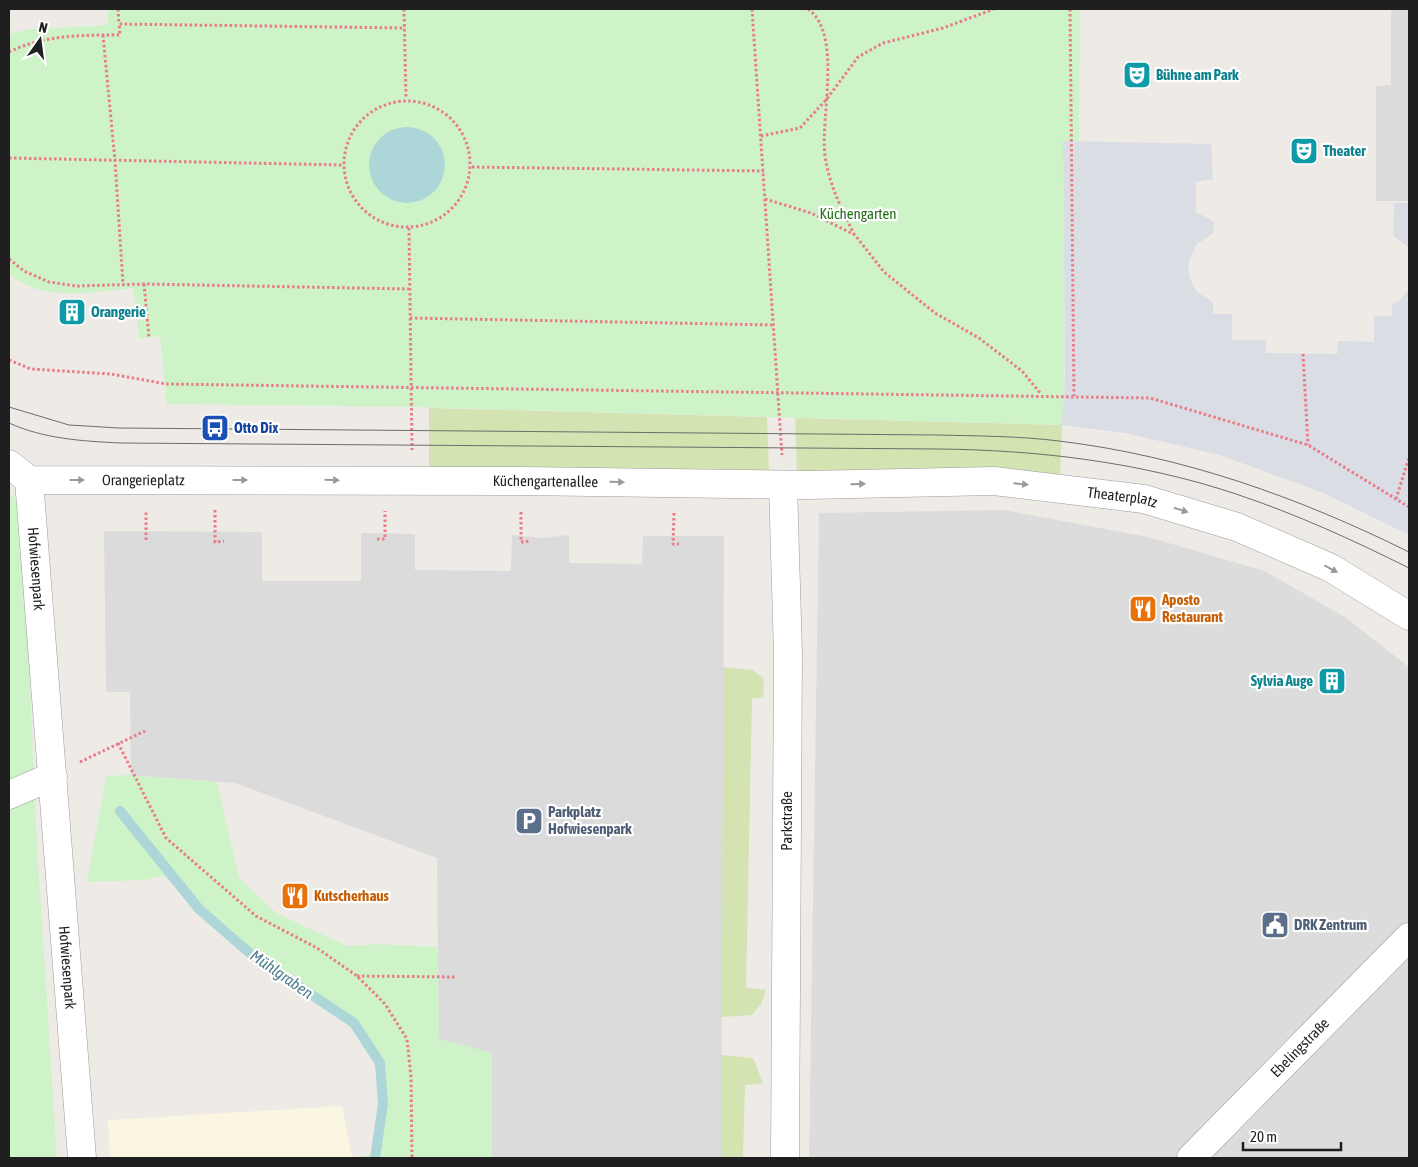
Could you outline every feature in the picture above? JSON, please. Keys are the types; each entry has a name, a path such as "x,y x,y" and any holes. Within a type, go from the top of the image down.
{"street":[{"name":"Orangerieplatz","path":"19,472 215,480 283,480"},
{"name":"Hofwiesenpark","path":"19,472 53,776 82,1158"},
{"name":"Küchengartenallee","path":"283,480 796,485"},
{"name":"Theaterplatz","path":"796,485 994,482 1144,499 1237,527 1254,534 1331,568 1409,616"},
{"name":"Parkstraße","path":"785,1158 788,654 796,485"},
{"path":"9,795 53,776"},
{"name":"Ebelingstraße","path":"1191,1158 1409,937"}],"path":[{"path":"9,52 25,44 67,36 120,35 118,9"},
{"path":"404,9 406,99"},
{"path":"752,9 779,392 796,485"},
{"path":"808,9 813,12 827,39 824,154 828,175 837,201 855,235 884,272 935,313 979,338 1022,371 1041,395"},
{"path":"761,136 800,128 826,100 858,56 884,43 943,28 994,9"},
{"path":"1070,9 1074,396"},
{"path":"119,24 405,28"},
{"path":"103,35 115,161 123,284"},
{"path":"406,99 440,108 446,114 464,133 472,167 462,198 439,220 409,228 376,221 352,197 342,165 350,132 374,108 406,99"},
{"path":"9,158 342,165"},
{"path":"472,167 764,171"},
{"path":"766,199 811,212 855,235"},
{"path":"409,228 413,481"},
{"path":"9,260 24,271 49,282 76,286 144,284 409,289"},
{"path":"144,284 148,337"},
{"path":"410,318 774,325"},
{"path":"1303,354 1308,445"},
{"path":"9,360 31,369 111,374 166,384 1150,398 1308,445 1409,507"},
{"path":"1396,499 1409,458"},
{"path":"215,480 215,542 224,541"},
{"path":"521,481 521,542 530,541"},
{"path":"53,776 145,731"},
{"path":"118,743 166,838 256,916 317,948 357,976 385,1004 407,1039 411,1077 412,1158"},
{"path":"357,976 455,977"}],"shaded area":[{"path":"1391,9 1409,9 1409,201 1376,201 1376,86 1391,85"},
{"path":"1063,141 1211,144 1213,179 1196,182 1196,212 1214,222 1213,233 1197,244 1189,260 1188,270 1190,279 1197,292 1213,302 1213,314 1232,314 1232,340 1266,340 1266,353 1337,354 1338,341 1374,342 1374,316 1392,316 1392,304 1400,300 1409,290 1409,535 1326,494 1220,455 1125,433 1062,425 1065,379"},
{"path":"1394,203 1409,203 1409,248 1393,235"},
{"path":"1004,510 1148,537 1265,571 1345,617 1409,667 1409,1158 809,1158 819,513"},
{"name":"Parkplatz Hofwiesenpark","path":"104,531 262,532 262,581 361,581 361,533 415,534 415,570 511,571 512,535 544,538 569,535 569,563 642,564 643,536 724,536 721,1158 492,1158 492,1053 439,1039 437,858 235,783 131,775 130,692 106,692"},
{"path":"342,1106 352,1158 110,1158 108,1120"}],"green space":[{"name":"Küchengarten","path":"108,9 1080,9 1079,142 1063,141 1064,395 1062,425 412,407 167,404 160,336 139,339 133,288 85,293 53,292 23,283 9,274 9,34 25,30 108,25"},
{"path":"429,408 767,417 769,471 429,467"},
{"path":"795,418 1062,425 1060,476 797,471"},
{"path":"9,493 22,505 37,846 57,1158 9,1158"},
{"path":"723,667 752,670 764,678 763,698 752,698 746,988 766,990 761,1004 752,1015 721,1017"},
{"path":"131,775 217,782 239,878 276,913 347,946 380,944 438,947 439,1039 492,1053 492,1158 352,1158 374,1154 383,1104 380,1063 354,1023 252,955 199,909 172,875 144,880 87,882 106,776"},
{"path":"721,1055 753,1058 763,1083 745,1085 743,1158 721,1158"}],"water":[{"path":"407,127 421,130 434,138 442,151 445,165 442,179 434,192 421,200 407,203 393,200 380,192 372,179 369,165 372,151 380,138 393,130"}],"waterway":[{"name":"Mühlgraben","path":"120,811 199,909 252,955 354,1023 380,1063 383,1104 375,1158"}],"tram line":[{"path":"9,407 69,425 119,428 937,435 1044,439 1105,448 1195,468 1282,497 1367,532 1409,552"},
{"path":"9,423 49,436 120,443 938,449 1051,455 1126,466 1200,483 1236,494 1324,528 1409,568"}],"place":[{"name":"Bühne am Park","path":"1137,75"},
{"name":"Theater","path":"1304,151"},
{"name":"Orangerie","path":"72,312"},
{"name":"Otto Dix","path":"215,428"},
{"name":"Aposto Restaurant","path":"1143,609"},
{"name":"Sylvia Auge","path":"1332,681"},
{"name":"Parkplatz Hofwiesenpark","path":"529,821"},
{"name":"Kutscherhaus","path":"295,896"},
{"name":"DRK Zentrum","path":"1275,925"}]}
